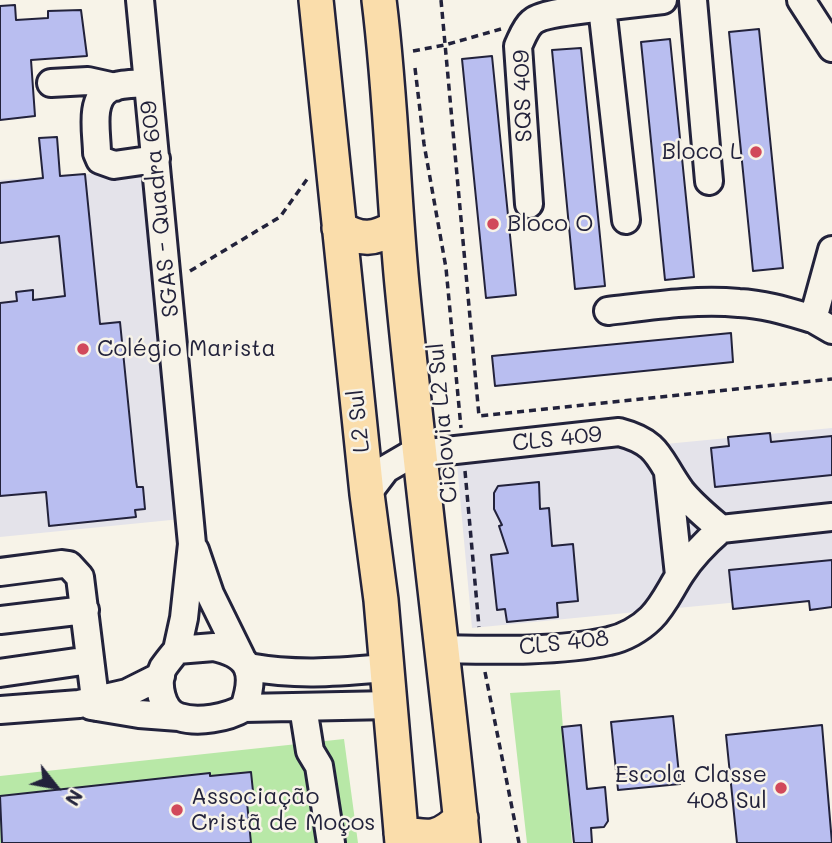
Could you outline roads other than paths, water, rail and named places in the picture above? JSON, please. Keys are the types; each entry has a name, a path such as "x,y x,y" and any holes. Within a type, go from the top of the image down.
{"main road":[{"name":"L2 Sul","path":"316,0 391,705 402,838"},
{"path":"379,0 386,55 397,227 419,453 462,831 450,829 432,837 402,838"},
{"path":"339,228 354,236 368,238 397,227"}],"street":[{"name":"SGAS - Quadra 609","path":"139,0 192,544 184,618 177,650"},
{"name":"SQS 409","path":"529,204 518,46 524,32 533,20 548,16 663,0"},
{"path":"693,0 709,181"},
{"path":"802,0 832,48"},
{"path":"602,7 626,220"},
{"path":"51,83 88,81 115,87"},
{"path":"148,83 108,89 97,104 97,153 100,160 114,165 156,159"},
{"path":"608,310 694,302 739,303 776,308 823,325 832,250"},
{"name":"CLS 409","path":"367,494 386,469 395,462 419,453 620,432 644,441 656,450 680,489 695,507 721,530"},
{"path":"668,468 679,575"},
{"path":"721,530 832,517"},
{"name":"CLS 408","path":"441,649 481,650 610,641 638,629 652,617 703,544 721,530"},
{"name":"SGAS - Quadra 609","path":"192,544 210,594 245,662"},
{"path":"0,572 62,564 69,565 80,577 90,660 90,704"},
{"path":"0,620 85,610"},
{"path":"179,717 170,712 163,702 161,676 164,667 177,650 214,647 229,650 245,662 285,674 387,668"},
{"path":"0,673 90,660"},
{"path":"244,708 247,697 245,662"},
{"path":"0,710 90,704 127,693 161,676"},
{"path":"90,704 139,714 179,717 224,717 244,708 391,705"},
{"path":"313,707 310,751 319,766 331,843"}],"place":[{"name":"Bloco L","path":"756,152"},
{"name":"Bloco O","path":"493,224"},
{"name":"Colégio Marista","path":"83,349"},
{"name":"Escola Classe 408 Sul","path":"781,788"},
{"name":"Associação Cristã de Moços","path":"177,810"}]}
